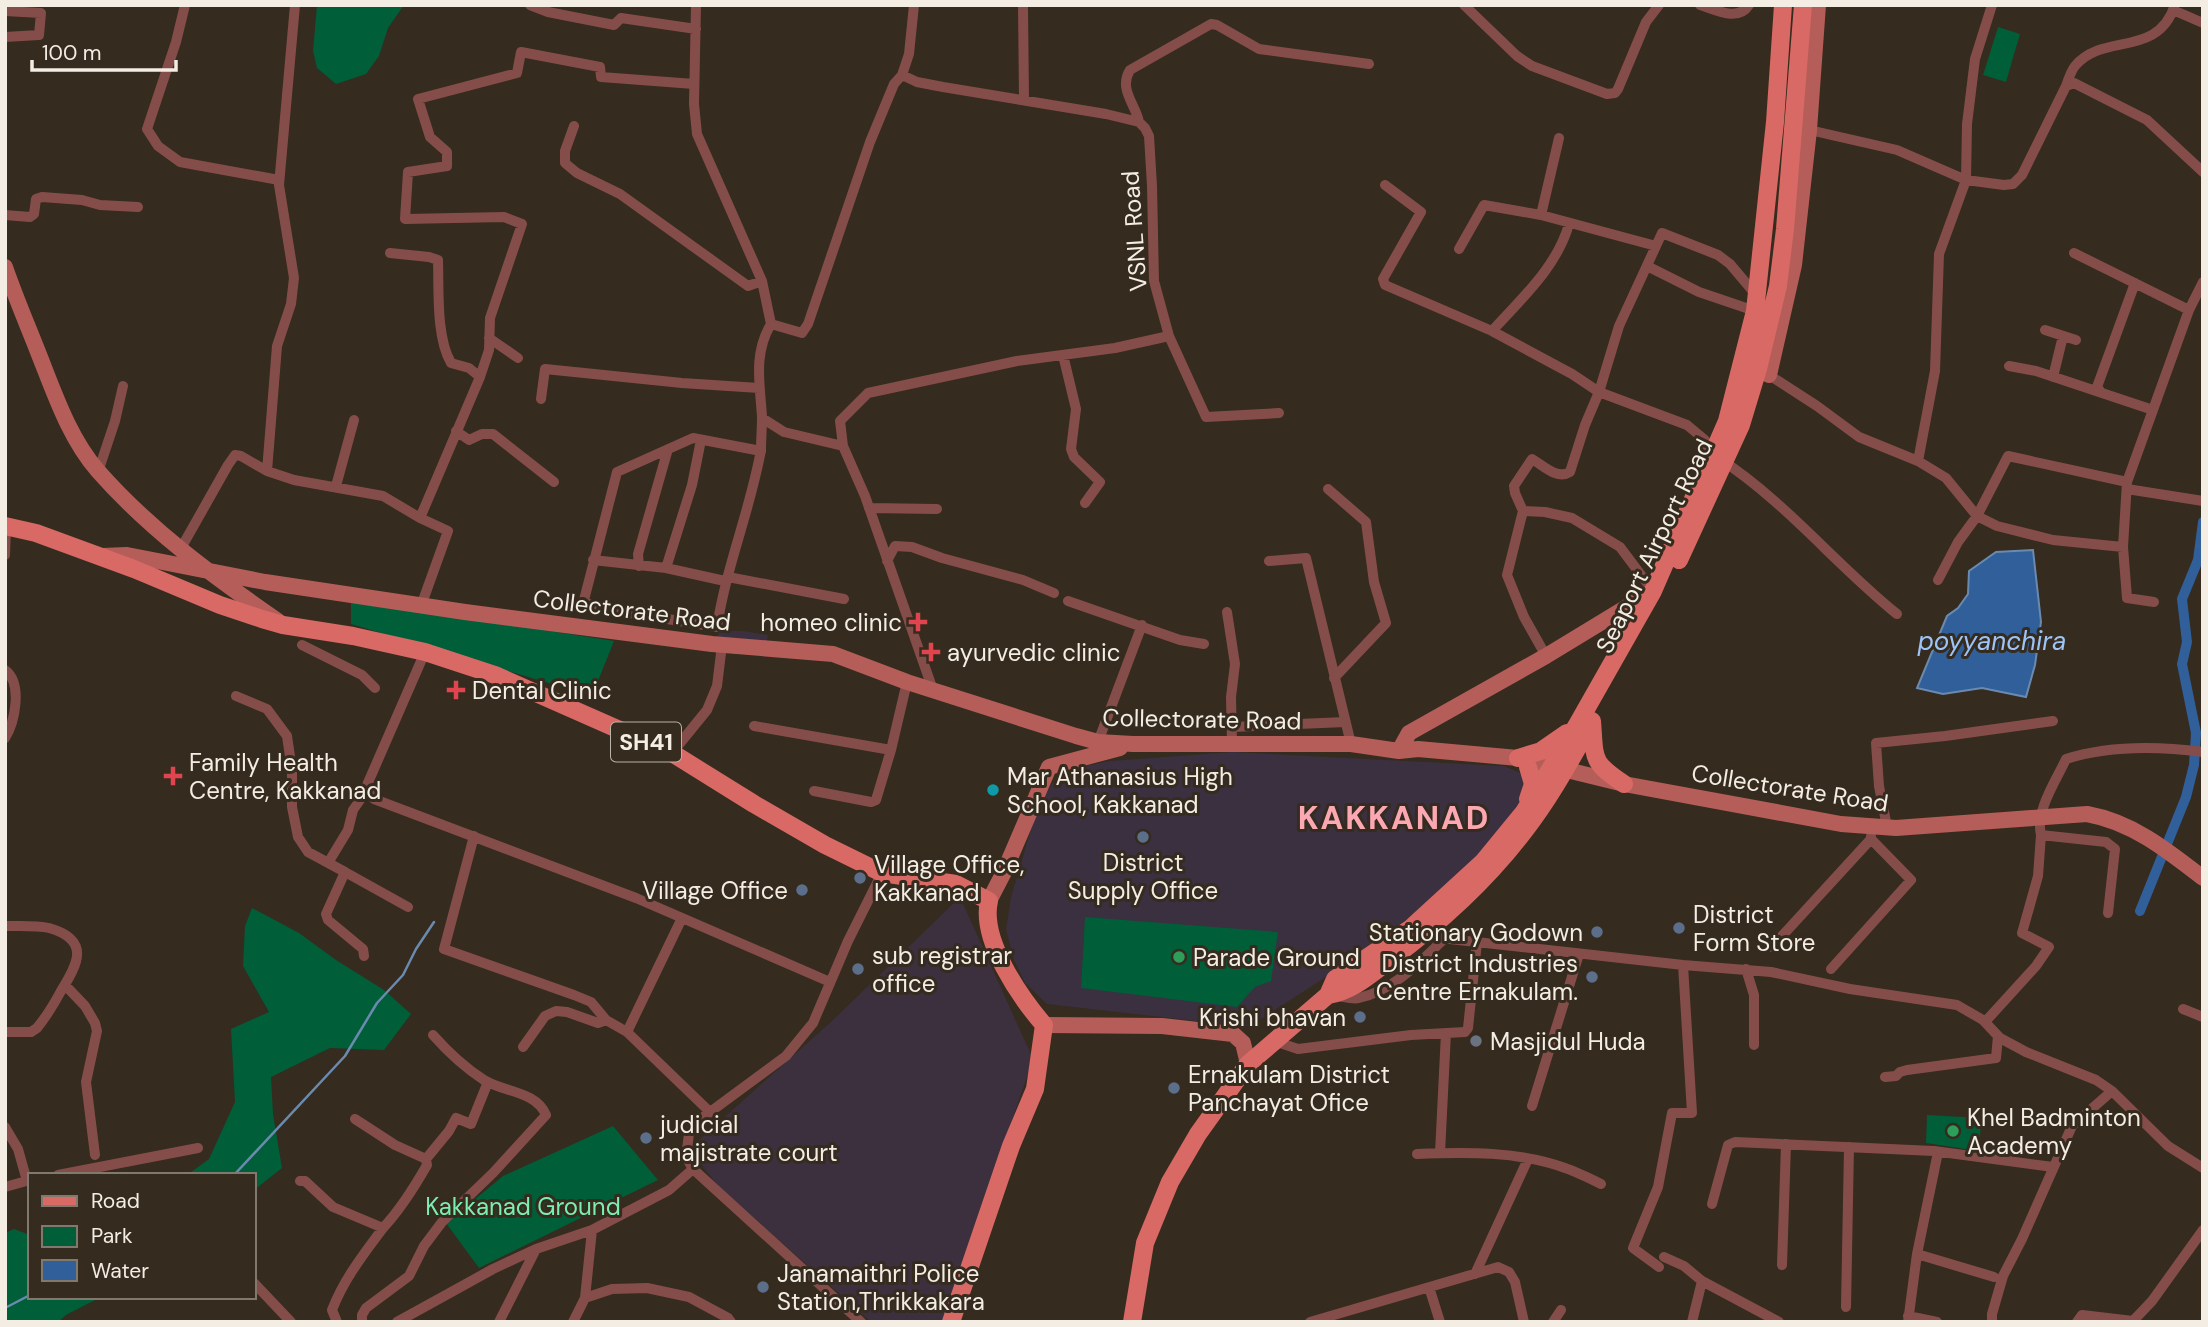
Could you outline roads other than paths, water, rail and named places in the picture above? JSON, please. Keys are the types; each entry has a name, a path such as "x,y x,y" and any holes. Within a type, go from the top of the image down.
{"main road":[{"name":"Seaport Airport Road","path":"1328,995 1344,992 1422,936 1495,866 1526,829 1556,771 1669,582 1719,458 1756,303 1775,122 1783,5"},
{"name":"Seaport Airport Road","path":"1585,723 1653,591 1695,495 1741,425 1763,372 1802,128 1803,5"},
{"name":"SH41","path":"6,526 36,533 102,556 220,605 283,625 303,643 353,636 425,652 495,675 672,753 825,845 882,873 956,884 989,901"},
{"path":"1524,812 1533,784 1523,762 1585,723 1601,769 1624,784"},
{"name":"Seaport Airport Road","path":"1132,1322 1145,1243 1170,1182 1198,1134 1248,1064 1328,995 1335,979 1411,928 1483,862 1556,771"},
{"path":"951,1322 1011,1146 1035,1089 1044,1025 1017,992 997,954 987,912 989,901"}],"street":[{"path":"185,5 176,42 147,129 158,146 180,162 279,180"},
{"path":"267,471 277,346 291,304 294,278 279,180 295,5"},
{"path":"530,5 548,12 614,25 621,18 626,5"},
{"path":"696,5 694,84 697,134 762,281 771,324 763,337 758,373 762,418 761,451 717,627 589,606 584,600 617,472 693,438 761,451"},
{"path":"771,324 802,333 808,324 870,142 894,84 902,75 909,54 914,5"},
{"path":"1023,5 1024,100"},
{"path":"1464,5 1517,56 1532,66 1607,94 1615,93 1618,89 1646,22 1659,5"},
{"path":"1665,5 1671,6"},
{"path":"1700,5 1734,15 1744,12 1749,5"},
{"path":"1802,128 1818,5"},
{"path":"1918,461 1935,371 1939,254 1966,180 1967,124 1975,59 1992,5"},
{"path":"1775,122 1897,150 1966,180 2004,186 2013,184 2022,175 2042,138 2075,66 2092,52 2144,40 2167,23 2174,8 2203,23"},
{"path":"5,11 41,13 39,35 5,37"},
{"path":"621,18 696,29"},
{"name":"VSNL Road","path":"1279,413 1206,417 1169,336 1154,281 1149,136 1139,122 1126,84 1130,70 1211,24 1259,49 1369,64"},
{"path":"419,518 480,377 489,350 490,318 522,224 504,217 405,219 408,172 447,166 447,152 430,137 418,99 517,74 521,52 600,67 601,77 694,84"},
{"path":"902,75 917,82 1139,122"},
{"path":"2066,86 2074,83 2147,120 2203,172"},
{"path":"574,126 565,151 565,163 576,173 620,194 748,286 762,281"},
{"path":"1541,215 1559,138"},
{"path":"1385,185 1421,212 1383,283 1492,331 1572,374 1599,392 1687,425 1705,440 1695,495"},
{"path":"5,215 30,217 34,214 37,200 42,198 138,207"},
{"path":"1459,249 1484,205 1541,215 1656,246"},
{"path":"1492,331 1548,267 1565,238 1569,224"},
{"path":"1546,656 1524,617 1507,575 1523,511 1514,486 1532,459 1556,474 1562,476 1570,472 1619,326 1662,233 1718,255 1730,264 1756,303"},
{"path":"390,253 438,260 446,354 451,363 469,368 480,377"},
{"path":"2074,253 2189,310"},
{"path":"1647,266 1699,292 1756,303"},
{"path":"5,267 59,404 98,472 121,497 180,550 283,625"},
{"path":"2154,602 2126,598 2123,547 2127,485 2189,310 2203,282"},
{"path":"2101,393 2097,387 2134,283"},
{"path":"2046,330 2076,340"},
{"path":"2053,376 2063,335"},
{"path":"933,690 869,508 843,446 840,421 868,393 1017,361 1115,348 1169,336"},
{"path":"489,338 518,358"},
{"path":"1063,355 1076,409 1072,449 1074,457 1100,482 1085,503"},
{"path":"2009,366 2053,376 2153,410"},
{"path":"541,399 545,369 759,388"},
{"path":"1763,372 1817,406 1859,437 1918,461 1946,478 1977,516 1997,526 2053,540 2123,547"},
{"path":"98,472 123,386"},
{"path":"762,418 784,432 843,446"},
{"path":"336,486 354,420"},
{"path":"456,430 469,440 482,434 493,434 554,481"},
{"path":"666,568 692,485 701,440"},
{"path":"639,566 638,554 668,449"},
{"path":"180,550 235,455 241,456 267,471 294,480 383,496 419,518 448,531 421,606"},
{"path":"1938,580 1958,542 1977,516 2008,456 2198,499"},
{"path":"1719,458 1783,509 1819,541 1862,586 1896,614"},
{"path":"1328,489 1366,522 1374,582 1385,623 1334,678"},
{"path":"869,508 937,509"},
{"path":"1401,749 1409,733 1546,656 1653,591 1620,547 1572,518 1545,512 1523,511"},
{"path":"5,555 6,526"},
{"path":"887,561 895,546 912,547 1023,580 1054,593"},
{"name":"Collectorate Road","path":"102,556 127,555 264,582 334,590 421,606 722,645 833,654 907,682 1098,742 1133,744 1232,735 1401,749 1418,755 1523,762 1556,771 1841,824 1887,827 1953,825 2087,814 2108,818 2152,839 2203,877"},
{"path":"1269,561 1306,558 1351,744"},
{"path":"593,560 666,568 845,599"},
{"path":"1068,601 1191,643 1204,644"},
{"path":"1227,612 1236,664 1231,697 1232,735 1345,722"},
{"path":"1098,742 1142,625"},
{"path":"303,643 362,675 375,688"},
{"path":"672,753 707,710 717,686 722,645"},
{"path":"328,863 348,830 353,810 367,790 370,775 425,652"},
{"path":"5,670 12,675 15,695 11,726 5,738"},
{"path":"814,791 871,802 876,800 907,682"},
{"path":"236,696 267,709 287,736 292,770 292,807 298,837 308,852 408,907"},
{"path":"1887,827 1879,786 1876,743 2053,721"},
{"path":"754,726 891,750"},
{"path":"989,901 1004,873 1049,767 1133,744"},
{"path":"1985,1021 2036,966 2049,947 2022,933 2038,876 2040,816 2066,759 2117,748 2177,748 2203,752"},
{"path":"367,790 380,802 636,898 830,982"},
{"path":"2041,835 2106,842 2115,849 2108,913"},
{"path":"474,836 444,949 591,1002 606,1020 627,1032 710,1112"},
{"path":"1772,947 1871,837 1911,880 1831,969"},
{"path":"345,872 326,914 328,920 363,948 363,956"},
{"path":"861,1322 693,1169 686,1157 690,1134 702,1118 786,1056 813,1023 882,873"},
{"path":"627,1032 682,918"},
{"path":"5,926 47,928 69,938 79,954 75,969 37,1028 31,1032 5,1032"},
{"path":"1422,936 1771,972 1873,993 1957,1005 1985,1021 1998,1036 2026,1052 2096,1080 2112,1091 2168,1146 2203,1168"},
{"path":"1328,995 1357,999 1373,993 1401,978 1444,939"},
{"path":"1274,1041 1298,1049 1411,1035 1461,1032 1468,1028 1477,942"},
{"path":"1532,1106 1579,954"},
{"path":"1683,965 1692,1113 1672,1114 1658,1187 1633,1248 1662,1262 1684,1266 1702,1281 1779,1322"},
{"path":"1746,969 1754,995 1754,1045"},
{"path":"65,985 85,1006 95,1023 96,1031 86,1082 96,1155"},
{"path":"2183,1009 2203,1017"},
{"path":"523,1047 545,1016 556,1011 598,1023 606,1020"},
{"path":"1044,1025 1162,1026 1233,1034 1243,1043 1248,1064"},
{"path":"1440,1153 1446,1033"},
{"path":"362,1322 366,1308 409,1276 424,1246 442,1222 493,1173 545,1115 537,1102 488,1082 469,1070 433,1035"},
{"path":"1885,1077 1896,1076 1907,1070 1996,1058 1998,1036"},
{"path":"337,1322 332,1310 347,1278 393,1218 422,1175 427,1166 426,1159 456,1118 471,1124 488,1082"},
{"path":"1992,1322 2003,1276 2072,1126 2112,1091"},
{"path":"355,1119 395,1145 426,1159"},
{"path":"5,1128 18,1149 28,1180 5,1187"},
{"path":"1712,1204 1728,1145 1735,1142 1938,1152 2053,1167"},
{"path":"1782,1265 1786,1144"},
{"path":"1846,1307 1849,1147"},
{"path":"68,1173 198,1148"},
{"path":"1417,1154 1465,1152 1528,1159 1564,1167 1601,1184"},
{"path":"1937,1322 1908,1319 1917,1254 1938,1152"},
{"path":"1475,1274 1528,1159"},
{"path":"397,1322 493,1269 537,1249 592,1230 669,1190 693,1169"},
{"path":"300,1181 306,1181 333,1207 383,1228"},
{"path":"573,1322 585,1298 592,1230"},
{"path":"2077,1322 2081,1315 2133,1321 2152,1301 2203,1230"},
{"path":"499,1322 537,1249"},
{"path":"1917,1254 1994,1277"},
{"path":"1310,1322 1498,1267 1509,1272 1516,1282 1524,1322"},
{"path":"1692,1322 1702,1281"},
{"path":"256,1285 290,1322"},
{"path":"1429,1287 1440,1322"},
{"path":"585,1298 612,1289 647,1288 689,1297 731,1322"},
{"path":"1553,1322 1560,1310"}],"water":[{"name":"poyyanchira","path":"2033,550 2041,622 2035,665 2026,697 1982,688 1943,694 1917,688 1947,616 1958,608 1968,594 1969,571 1996,552"}],"waterway":[{"path":"2140,911 2186,797 2194,765 2196,733 2182,664 2187,642 2182,599 2198,560 2203,522"},
{"path":"236,1173 345,1056 377,1003 403,975 434,922"},
{"path":"5,1308 28,1296"}],"place":[{"name":"homeo clinic","path":"918,622"},
{"name":"ayurvedic clinic","path":"931,652"},
{"name":"Dental Clinic","path":"456,690"},
{"name":"Family Health Centre, Kakkanad","path":"173,776"},
{"name":"Mar Athanasius High School, Kakkanad","path":"993,790"},
{"name":"District Supply Office","path":"1143,837"},
{"name":"Village Office, Kakkanad","path":"860,878"},
{"name":"Village Office","path":"802,890"},
{"name":"District Form Store","path":"1679,928"},
{"name":"Stationary Godown","path":"1597,932"},
{"name":"Parade Ground","path":"1179,957"},
{"name":"sub registrar office","path":"858,969"},
{"name":"District Industries Centre Ernakulam.","path":"1592,977"},
{"name":"Krishi bhavan","path":"1360,1017"},
{"name":"Masjidul Huda","path":"1476,1041"},
{"name":"Ernakulam District Panchayat Ofice","path":"1174,1088"},
{"name":"Khel Badminton Academy","path":"1953,1131"},
{"name":"judicial majistrate court","path":"646,1138"},
{"name":"Janamaithri Police Station,Thrikkakara","path":"763,1287"}],"district":[{"name":"KAKKANAD","path":"1394,818"}],"park label":[{"name":"Kakkanad Ground","path":"523,1206"}]}
